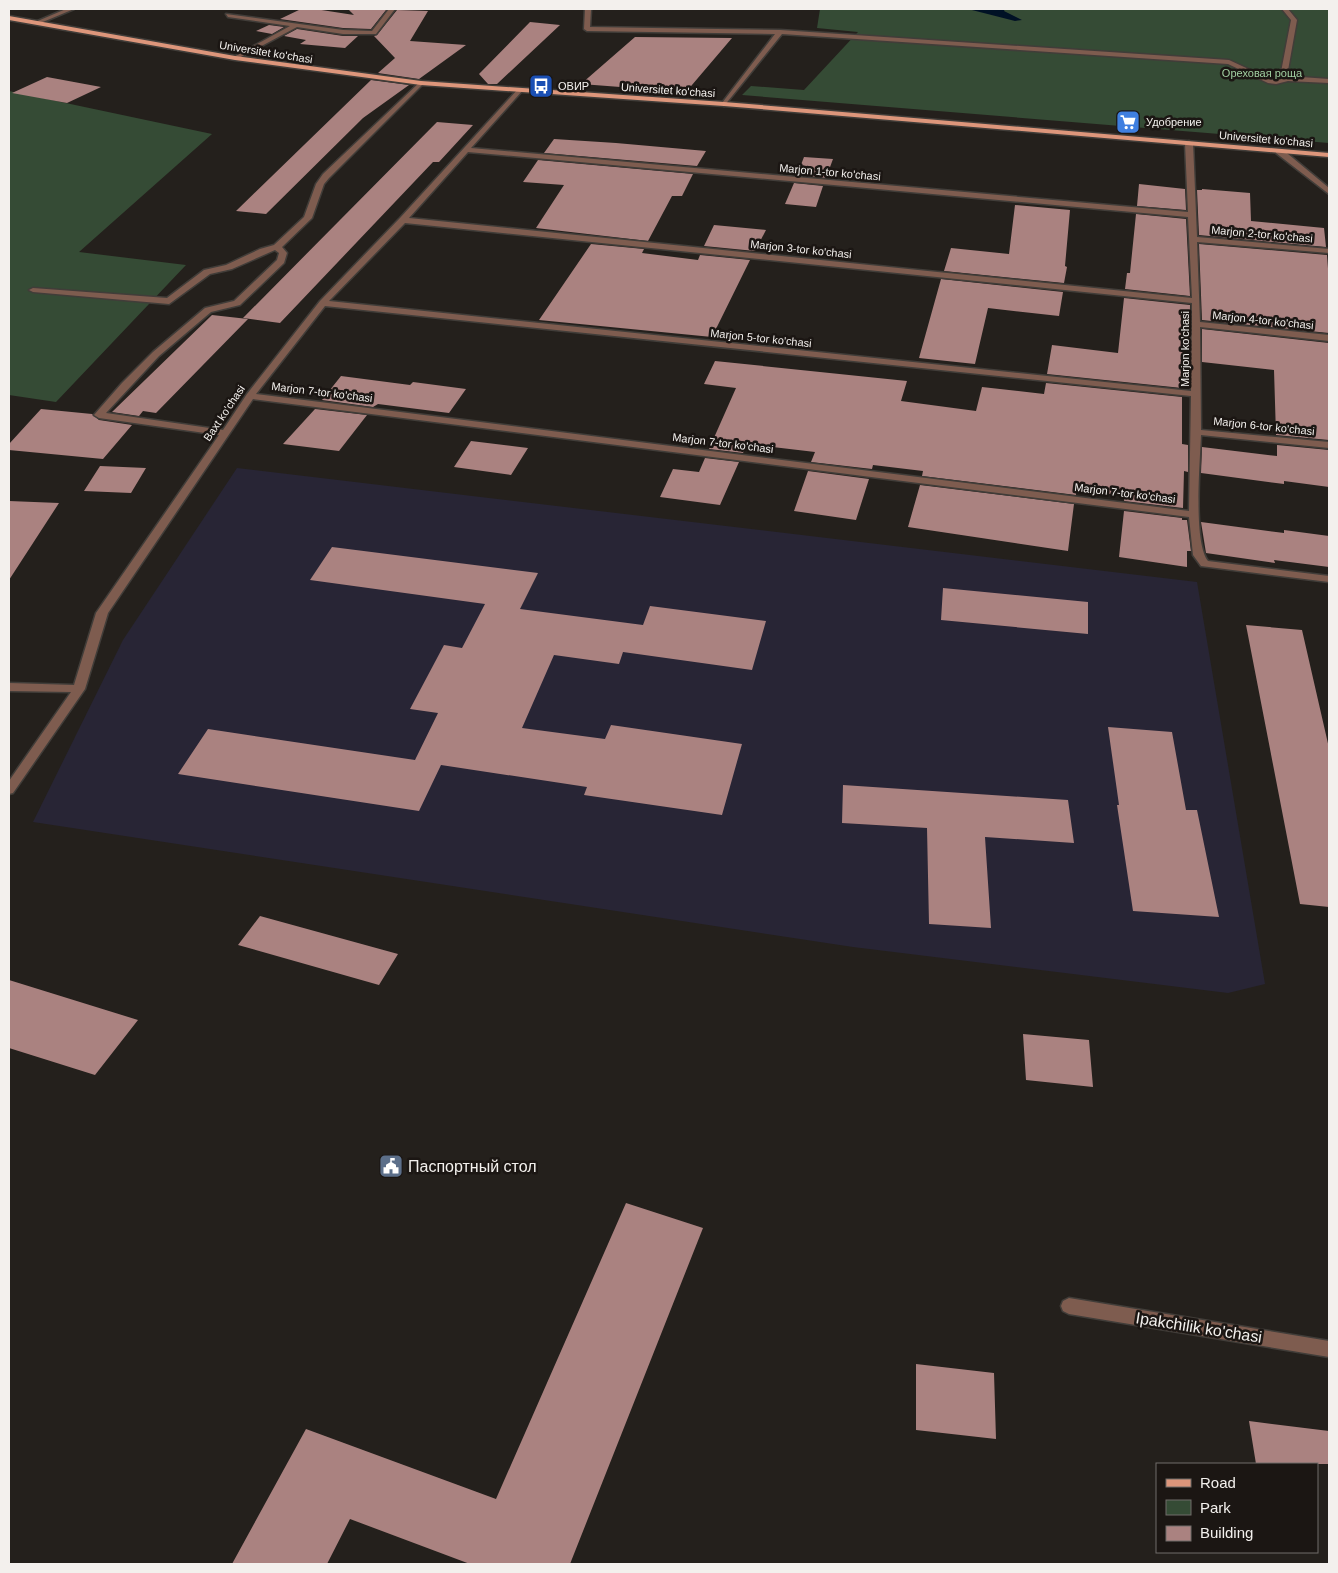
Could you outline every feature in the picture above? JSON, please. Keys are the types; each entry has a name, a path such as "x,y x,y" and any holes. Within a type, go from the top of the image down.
{"main road":[{"name":"Universitet ko'chasi","path":"9,18 235,58 421,83 724,104 1329,155"}],"street":[{"path":"36,23 71,9"},
{"path":"240,9 228,15 343,32 374,33 392,9"},
{"path":"588,9 587,29 780,32 1229,62 1263,80 1274,82 1285,77 1329,82"},
{"path":"1285,9 1294,20 1285,77"},
{"path":"235,58 296,25"},
{"path":"724,104 780,32"},
{"path":"33,290 169,301 207,272 229,267 277,247 308,218 320,184 326,176 421,83"},
{"name":"Baxt ko'chasi","path":"9,790 79,689 102,613 250,396 323,304 403,220 520,90"},
{"name":"Marjon ko'chasi","path":"1190,143 1191,215 1196,301 1194,515 1198,555 1205,564 1329,579"},
{"name":"Marjon 1-tor ko'chasi","path":"466,150 1191,215"},
{"path":"1280,151 1329,192"},
{"name":"Marjon 3-tor ko'chasi","path":"403,220 1196,301"},
{"name":"Marjon 2-tor ko'chasi","path":"1192,239 1329,251"},
{"path":"226,432 99,415 156,354 205,313 211,309 237,303 281,260 283,253 277,247"},
{"name":"Marjon 5-tor ko'chasi","path":"323,304 1196,394"},
{"name":"Marjon 4-tor ko'chasi","path":"1195,324 1329,338"},
{"name":"Marjon 7-tor ko'chasi","path":"250,396 1194,515"},
{"name":"Marjon 6-tor ko'chasi","path":"1196,432 1329,445"},
{"path":"9,687 79,689"},
{"name":"Ipakchilik ko'chasi","path":"1069,1306 1329,1349"}],"shaded area":[{"path":"237,468 1197,582 1265,984 1228,993 853,947 33,822 123,640"}],"green space":[{"name":"Ореховая роща","path":"820,9 1329,9 1329,143 742,95 751,86 804,90 858,32 817,28"},
{"path":"9,91 212,134 79,252 186,265 56,402 9,395"}],"water":[{"path":"968,9 1005,9 1004,11 1022,20 1015,21"}],"building":[{"path":"301,9 315,9 354,15 348,9 386,10 371,29 343,28 280,19"},
{"path":"397,10 428,11 410,41 466,45 419,79 378,73 395,58 374,36 377,35"},
{"path":"530,22 560,25 497,84 488,84 479,74"},
{"path":"269,25 284,27 272,34 256,31"},
{"path":"297,29 343,36 358,36 345,48 300,44 306,40 284,36"},
{"path":"635,37 732,38 686,92 581,84"},
{"path":"47,77 101,87 67,103 12,93"},
{"path":"371,80 409,85 363,118 266,214 236,211"},
{"path":"437,122 473,125 439,162 433,162 280,323 243,318"},
{"path":"554,139 706,151 697,166 544,153"},
{"path":"804,157 833,159 826,178 797,175"},
{"path":"538,160 693,174 682,196 672,196 648,241 536,228 564,185 523,182"},
{"path":"794,183 823,186 816,207 785,204"},
{"path":"1139,184 1185,189 1186,210 1137,206"},
{"path":"1197,190 1250,193 1251,221 1324,228 1326,247 1199,235"},
{"path":"1015,205 1070,210 1065,266 1067,267 1064,283 944,271 951,248 1009,254"},
{"path":"1136,214 1186,219 1190,296 1125,289 1127,273 1130,273"},
{"path":"714,225 766,230 755,251 704,246"},
{"path":"591,244 644,249 642,253 698,260 700,255 750,260 712,337 539,320"},
{"path":"1199,244 1327,255 1329,333 1202,320"},
{"path":"941,279 1063,292 1059,316 988,308 975,364 919,358"},
{"path":"1124,298 1190,305 1189,361 1183,360 1182,388 1047,374 1052,345 1118,353"},
{"path":"212,315 248,319 156,413 143,411 139,416 112,412"},
{"path":"1202,329 1329,343 1329,440 1276,435 1274,370 1202,362"},
{"path":"715,361 907,381 901,401 976,411 982,387 1044,394 1046,383 1182,397 1182,444 1188,445 1188,472 1184,471 1183,508 1124,501 1125,496 1076,489 1076,495 922,476 923,471 873,465 872,469 811,462 815,452 747,444 743,453 709,449 736,388 704,384"},
{"path":"341,376 410,385 413,382 466,389 449,413 378,404 373,407 322,400"},
{"path":"41,409 92,414 99,420 132,425 103,459 9,450 9,444"},
{"path":"315,409 367,415 339,451 283,444"},
{"path":"471,441 528,448 511,475 454,467"},
{"path":"1277,445 1329,450 1329,487 1284,481 1284,484 1201,473 1202,447 1277,456"},
{"path":"705,458 739,462 720,505 660,497 673,469 699,472"},
{"path":"100,466 146,468 131,493 84,491"},
{"path":"808,471 869,479 856,520 794,511"},
{"path":"920,485 1074,504 1068,551 908,527"},
{"path":"9,501 59,503 9,580"},
{"path":"1124,511 1187,520 1191,551 1187,551 1187,567 1119,557"},
{"path":"1201,522 1284,533 1284,530 1329,536 1329,567 1274,560 1275,563 1206,553"},
{"path":"332,547 538,573 520,609 643,625 650,606 766,621 752,670 623,652 619,664 554,655 522,728 605,739 611,725 742,744 722,815 584,795 587,787 441,765 419,811 178,774 208,729 415,760 438,713 410,709 444,645 462,648 485,604 310,580"},
{"path":"943,588 1088,602 1088,634 941,620"},
{"path":"1246,625 1302,630 1329,748 1329,907 1300,904"},
{"path":"1108,727 1172,732 1186,810 1197,810 1219,917 1133,911 1117,805 1119,805"},
{"path":"843,785 1068,800 1074,843 985,837 991,928 929,924 927,828 842,823"},
{"path":"260,916 398,954 379,985 238,945"},
{"path":"9,980 138,1020 95,1075 9,1048"},
{"path":"1023,1034 1089,1040 1093,1087 1026,1080"},
{"path":"626,1203 703,1228 570,1564 470,1564 350,1519 327,1564 232,1564 306,1429 496,1499"},
{"path":"916,1364 994,1373 996,1439 916,1430"},
{"path":"1249,1421 1329,1431 1329,1464 1256,1463"}],"place":[{"name":"ОВИР","path":"541,86"},
{"name":"Удобрение","path":"1128,122"},
{"name":"Паспортный стол","path":"391,1166"}]}
